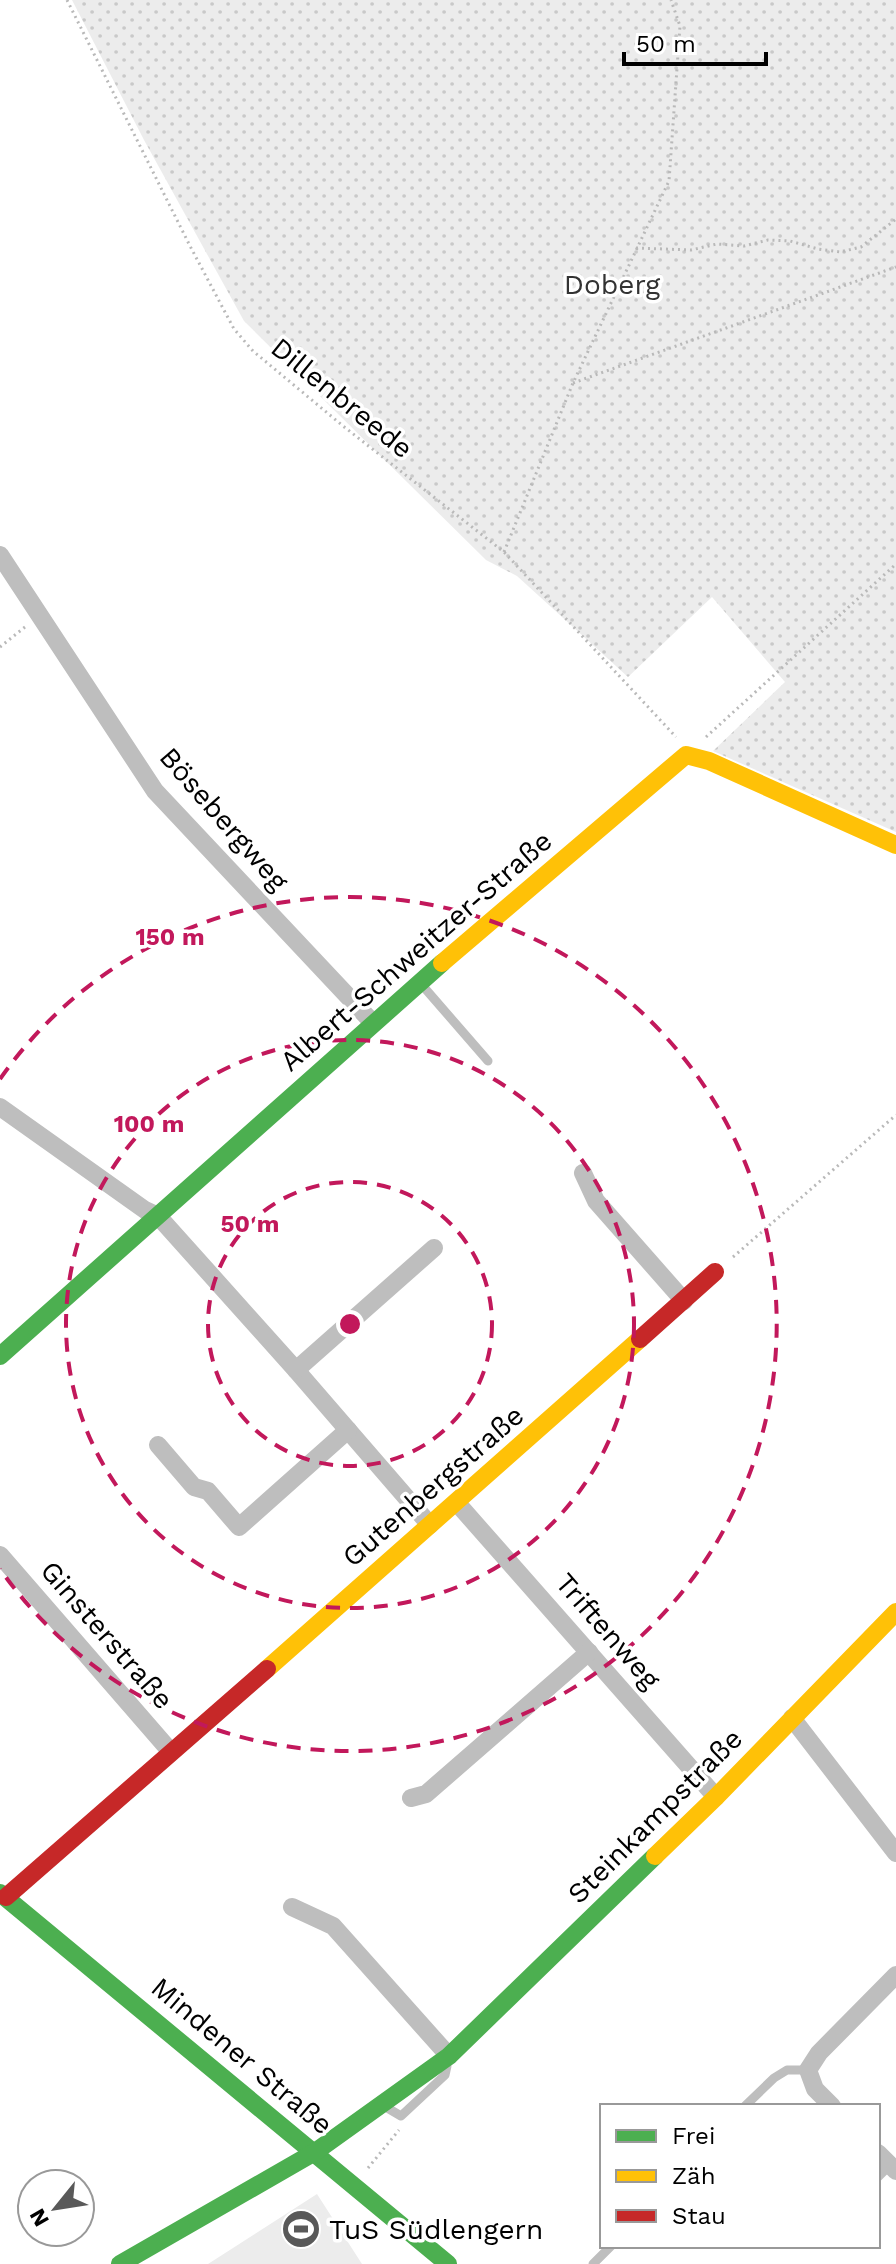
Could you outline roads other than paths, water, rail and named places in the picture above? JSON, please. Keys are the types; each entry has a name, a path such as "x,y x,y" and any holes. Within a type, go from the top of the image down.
{"street":[{"name":"Bösebergweg","path":"0,555 155,791 373,1023"},
{"name":"Albert-Schweitzer-Straße","path":"0,1356 373,1023 686,755 709,761 896,845"},
{"path":"0,1107 145,1210 158,1216 430,1525"},
{"path":"583,1173 596,1201 684,1301"},
{"path":"296,1370 434,1248"},
{"name":"Gutenbergstraße","path":"3,1895 457,1503 715,1272"},
{"path":"158,1445 194,1487 208,1491 239,1527 348,1430"},
{"name":"Triftenweg","path":"457,1503 716,1797"},
{"name":"Ginsterstraße","path":"0,1555 171,1752"},
{"name":"Steinkampstraße","path":"120,2264 315,2152 449,2056 716,1797 896,1612"},
{"path":"411,1798 426,1794 589,1652"},
{"path":"792,1718 896,1853"},
{"name":"Mindener Straße","path":"3,1895 448,2264"},
{"path":"292,1907 333,1926 449,2056"},
{"path":"830,2104 815,2089 808,2070 819,2053 896,1975"}],"lane":[{"path":"420,982 488,1061"},
{"path":"381,2105 401,2116 445,2075 449,2056"},
{"path":"747,2104 787,2070 808,2070"},
{"path":"593,2264 609,2248"}],"place":[{"name":"TuS Südlengern","path":"301,2229"}],"park label":[{"name":"Doberg","path":"612,284"}]}
